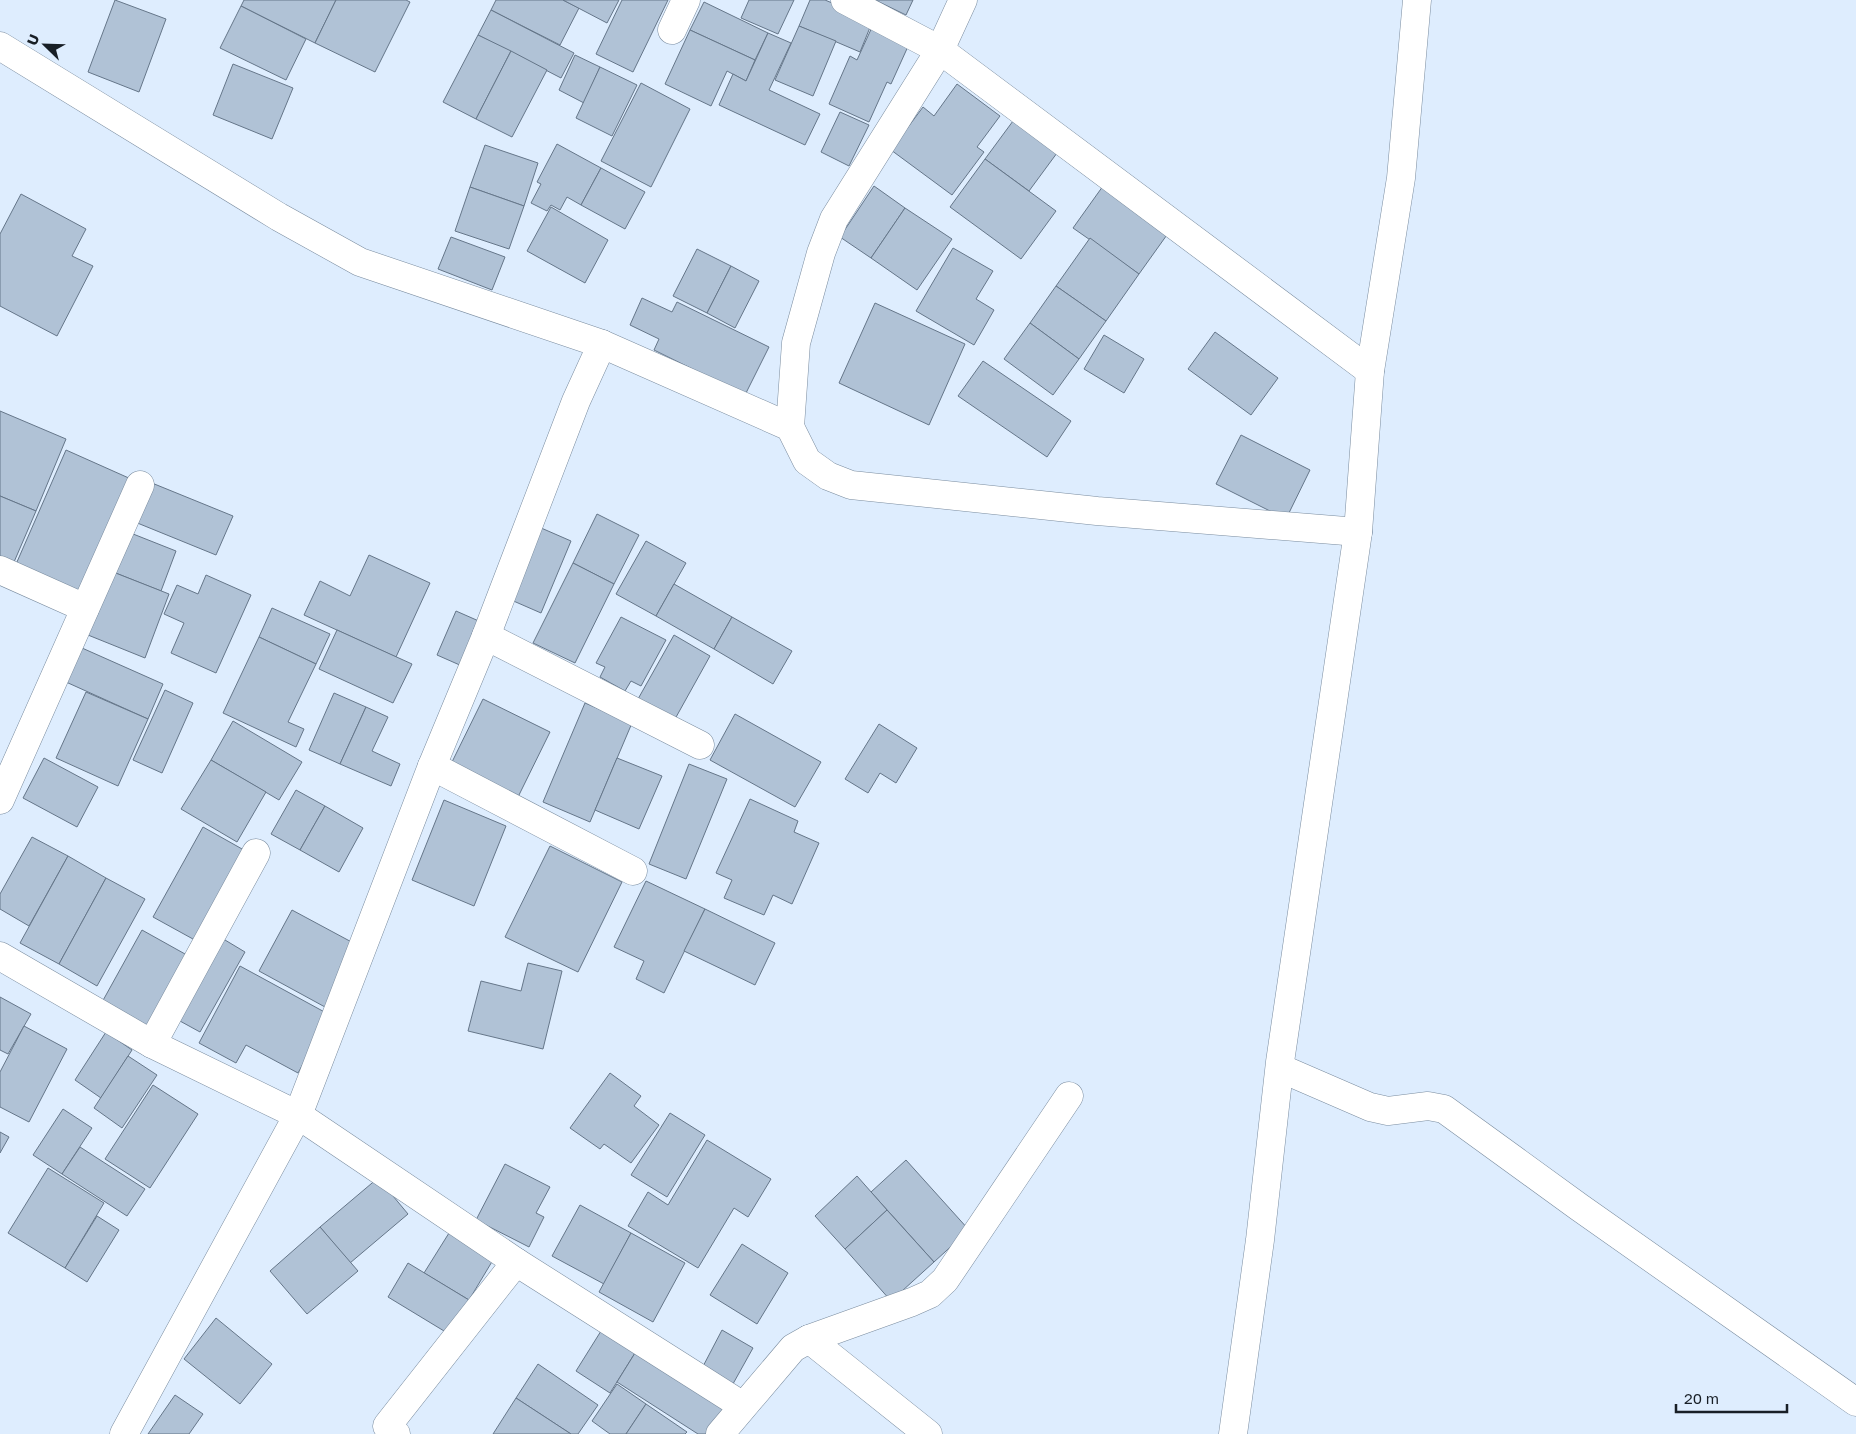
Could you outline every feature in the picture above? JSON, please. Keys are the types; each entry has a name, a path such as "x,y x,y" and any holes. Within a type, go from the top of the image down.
{"street":[{"path":"672,30 686,0"},
{"path":"846,0 940,50 1370,372"},
{"path":"963,0 940,50 834,219 821,253 796,343 790,427 807,461 828,476 851,484 1097,511 1358,532"},
{"path":"1233,1434 1260,1240 1280,1065 1358,532 1370,372 1402,178 1417,0"},
{"path":"0,46 279,217 360,262 602,344 790,427"},
{"path":"124,1434 298,1115 432,766 486,636 576,401 602,344"},
{"path":"0,800 140,485"},
{"path":"0,570 85,608"},
{"path":"486,636 700,745"},
{"path":"432,766 632,871"},
{"path":"152,1044 256,853"},
{"path":"0,956 152,1044 298,1115 516,1262 742,1406"},
{"path":"1280,1065 1370,1107 1388,1111 1428,1106 1444,1109 1579,1207 1856,1402"},
{"path":"720,1434 793,1348 809,1339 930,1294 945,1280 1069,1096"},
{"path":"388,1431 516,1262"},
{"path":"809,1339 928,1434"}],"building":[{"path":"115,0 166,19 139,92 88,72"},
{"path":"244,0 336,0 315,43 241,6"},
{"path":"336,0 406,0 410,2 375,72 315,43"},
{"path":"496,0 563,0 579,8 560,45 491,10"},
{"path":"563,0 619,0 607,23"},
{"path":"622,0 668,0 633,72 596,54"},
{"path":"749,0 794,0 778,34 741,18"},
{"path":"810,0 825,0 873,20 860,52 799,26"},
{"path":"875,0 913,0 906,15"},
{"path":"704,2 768,33 755,60 690,30"},
{"path":"241,6 306,39 286,80 220,48"},
{"path":"491,10 574,53 561,78 478,35"},
{"path":"873,25 910,42 891,84 887,82 869,122 829,104 850,56 857,60"},
{"path":"799,26 836,41 813,96 775,80"},
{"path":"690,30 755,60 746,81 727,71 711,106 665,84"},
{"path":"768,33 791,43 769,90 820,114 805,145 719,105 733,74 746,81"},
{"path":"478,35 511,51 476,119 443,102"},
{"path":"511,51 547,70 512,137 476,119"},
{"path":"575,55 600,67 584,103 559,90"},
{"path":"233,64 293,88 272,139 213,115"},
{"path":"600,67 637,85 612,136 576,118"},
{"path":"641,83 690,109 651,187 601,161"},
{"path":"957,84 1000,116 977,147 984,152 952,195 891,150 923,107 934,116"},
{"path":"840,112 869,125 849,166 821,152"},
{"path":"1013,121 1057,153 1029,191 985,159"},
{"path":"557,144 601,168 581,205 567,197 560,210 551,205 547,211 531,203 541,184 537,182"},
{"path":"485,145 538,163 524,206 470,187"},
{"path":"985,159 1056,211 1021,259 950,207"},
{"path":"601,168 645,192 625,229 581,205"},
{"path":"874,186 905,208 871,258 840,237"},
{"path":"1103,186 1169,232 1139,274 1073,228"},
{"path":"470,187 524,206 509,249 455,231"},
{"path":"21,194 86,229 72,256 93,266 57,336 0,306 0,234"},
{"path":"551,207 608,240 585,283 527,251"},
{"path":"905,208 952,239 917,290 871,258"},
{"path":"451,237 505,257 492,290 438,269"},
{"path":"1090,238 1139,274 1106,321 1056,286"},
{"path":"953,248 993,271 976,299 994,310 974,345 916,311"},
{"path":"697,249 731,266 707,313 673,296"},
{"path":"731,266 759,281 735,328 707,313"},
{"path":"1056,286 1106,321 1079,359 1030,323"},
{"path":"642,298 672,312 677,302 769,347 745,395 654,350 659,339 630,325"},
{"path":"875,303 965,344 929,425 839,383"},
{"path":"1030,323 1079,359 1053,395 1004,359"},
{"path":"1215,332 1278,378 1251,415 1188,369"},
{"path":"1104,335 1144,359 1124,393 1084,369"},
{"path":"983,361 1071,421 1047,457 958,396"},
{"path":"0,411 66,439 36,511 0,496"},
{"path":"1241,435 1310,470 1286,519 1216,484"},
{"path":"66,450 131,479 78,600 13,571"},
{"path":"147,481 233,516 216,555 130,520"},
{"path":"0,496 36,511 11,569 0,564"},
{"path":"597,514 639,535 614,584 573,563"},
{"path":"532,524 571,541 541,613 502,596"},
{"path":"123,530 176,551 161,591 108,570"},
{"path":"646,541 686,563 656,616 616,594"},
{"path":"369,555 430,583 396,657 304,615 320,581 350,596"},
{"path":"573,563 614,584 575,663 533,643"},
{"path":"108,570 169,594 145,658 83,633"},
{"path":"206,575 251,595 216,673 171,653 184,623 164,614 177,585 198,594"},
{"path":"674,584 732,617 714,649 656,616"},
{"path":"272,608 330,634 316,664 259,637"},
{"path":"456,611 481,622 462,666 437,655"},
{"path":"621,617 666,640 641,686 631,681 625,691 600,677 605,667 596,663"},
{"path":"732,617 792,651 773,684 714,649"},
{"path":"337,630 412,664 393,703 319,669"},
{"path":"674,635 710,656 675,719 638,699"},
{"path":"259,637 316,664 288,722 304,729 296,747 223,713"},
{"path":"82,648 163,684 148,719 66,682"},
{"path":"165,690 193,703 162,773 133,760"},
{"path":"86,692 148,719 118,786 56,758"},
{"path":"334,693 366,707 340,764 309,750"},
{"path":"483,699 550,732 518,797 451,764"},
{"path":"585,703 632,723 590,822 543,802"},
{"path":"366,707 388,717 372,751 400,764 391,786 340,764"},
{"path":"735,714 821,762 795,807 710,760"},
{"path":"233,721 302,762 279,800 211,760"},
{"path":"879,724 917,748 896,783 880,773 868,793 845,779"},
{"path":"44,758 98,787 77,827 23,798"},
{"path":"617,758 662,776 639,829 595,810"},
{"path":"211,760 266,792 237,842 181,809"},
{"path":"689,764 727,779 686,879 649,864"},
{"path":"296,790 325,806 300,850 271,834"},
{"path":"750,799 798,821 794,832 819,843 792,904 773,895 764,915 724,898 732,880 716,873"},
{"path":"444,800 506,826 474,906 412,880"},
{"path":"325,806 363,828 339,872 300,850"},
{"path":"203,827 251,854 202,944 153,917"},
{"path":"32,837 68,856 29,926 0,909 0,894"},
{"path":"550,846 622,882 578,972 505,937"},
{"path":"68,856 106,878 59,964 20,943"},
{"path":"106,878 145,899 97,986 59,964"},
{"path":"646,881 705,909 664,993 636,979 644,961 614,947"},
{"path":"705,909 775,943 755,985 684,951"},
{"path":"292,910 359,946 325,1007 259,971"},
{"path":"142,930 194,959 152,1033 101,1004"},
{"path":"215,934 245,952 200,1032 169,1015"},
{"path":"528,963 562,971 543,1049 468,1031 481,981 521,991"},
{"path":"240,966 330,1015 298,1073 246,1045 236,1063 199,1043"},
{"path":"0,997 31,1014 8,1054 0,1050"},
{"path":"24,1026 67,1049 29,1122 0,1107 0,1072"},
{"path":"106,1032 132,1050 101,1098 75,1080"},
{"path":"128,1056 157,1075 122,1128 94,1108"},
{"path":"610,1073 641,1096 634,1106 659,1125 631,1163 604,1144 600,1149 570,1128"},
{"path":"153,1085 198,1114 150,1188 105,1159"},
{"path":"63,1109 92,1128 62,1174 33,1155"},
{"path":"670,1113 705,1135 667,1197 631,1175"},
{"path":"0,1132 9,1137 0,1153"},
{"path":"707,1140 771,1179 748,1217 734,1208 698,1268 628,1226 648,1192 668,1205"},
{"path":"80,1147 145,1189 127,1216 62,1174"},
{"path":"906,1160 969,1230 934,1262 871,1192"},
{"path":"505,1164 550,1187 536,1213 544,1217 529,1247 476,1220"},
{"path":"48,1168 104,1203 65,1268 8,1233"},
{"path":"857,1176 887,1210 845,1249 815,1216"},
{"path":"378,1178 408,1214 350,1263 320,1227"},
{"path":"580,1205 631,1233 604,1284 552,1256"},
{"path":"887,1210 934,1262 891,1301 845,1249"},
{"path":"97,1216 119,1230 87,1282 65,1268"},
{"path":"320,1227 358,1271 307,1314 270,1271"},
{"path":"449,1233 493,1260 469,1300 424,1273"},
{"path":"631,1233 685,1263 653,1322 599,1292"},
{"path":"742,1244 788,1273 757,1324 710,1295"},
{"path":"408,1263 469,1300 449,1334 388,1297"},
{"path":"216,1318 272,1364 240,1404 184,1359"},
{"path":"722,1330 753,1348 729,1391 699,1374"},
{"path":"601,1331 635,1353 610,1393 576,1371"},
{"path":"635,1353 727,1411 713,1434 698,1434 617,1382"},
{"path":"538,1364 598,1405 578,1434 571,1434 516,1398"},
{"path":"617,1384 646,1404 626,1434 610,1434 592,1421"},
{"path":"175,1395 203,1414 189,1434 148,1434"},
{"path":"516,1398 571,1434 493,1434"},
{"path":"646,1404 687,1432 685,1434 626,1434"}]}
